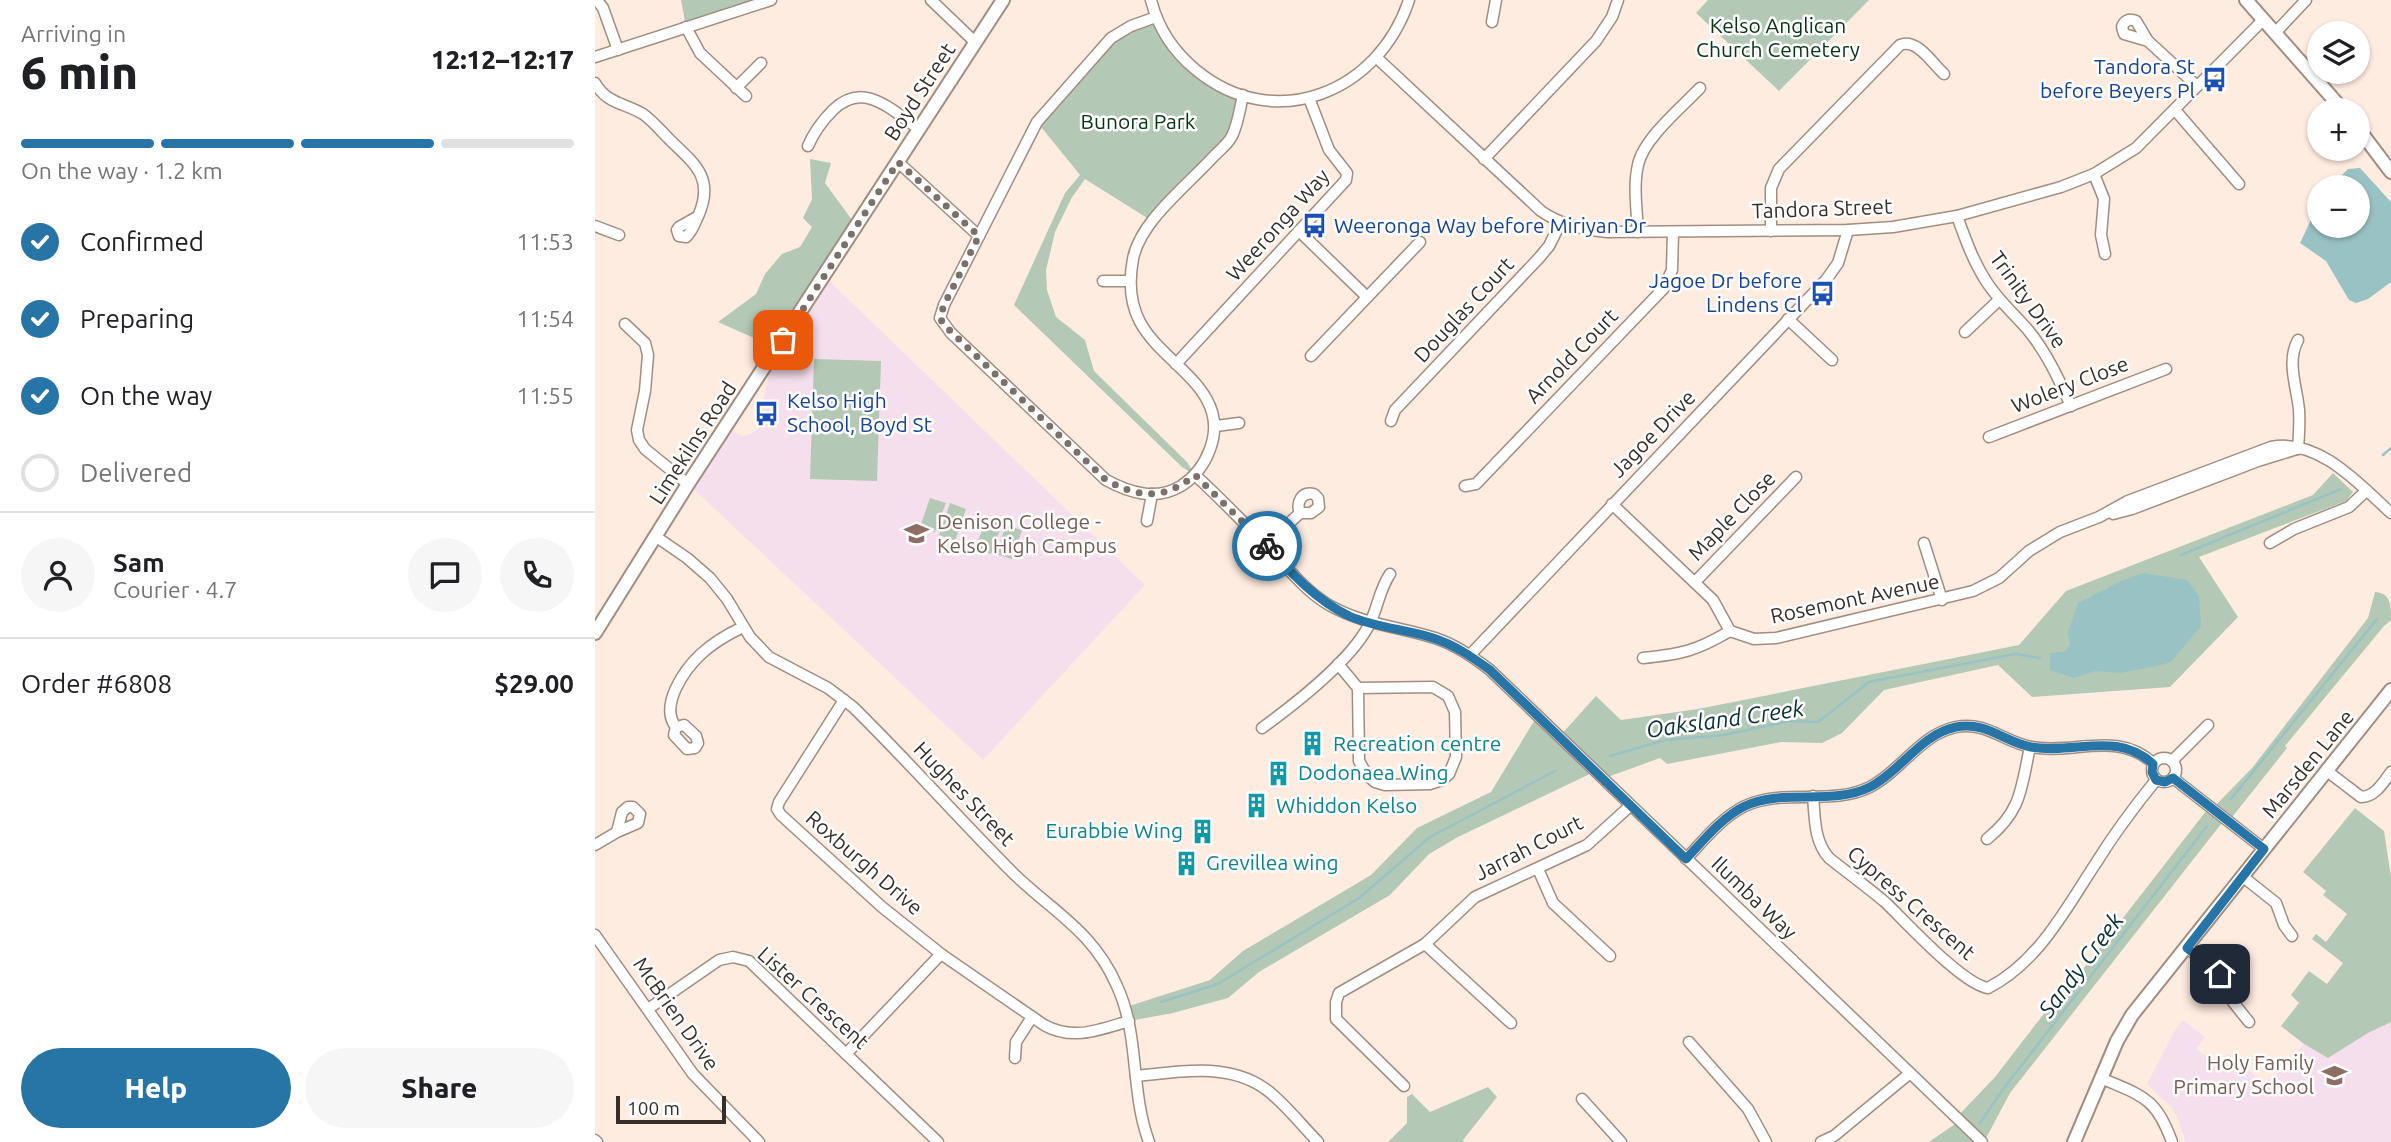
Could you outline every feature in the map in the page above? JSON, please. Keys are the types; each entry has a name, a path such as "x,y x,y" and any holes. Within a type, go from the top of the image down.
{"main road":[{"name":"Boyd Street","path":"824,276 1003,0"},
{"path":"2246,0 2333,98"},
{"path":"2370,144 2391,172"},
{"name":"Limekilns Road","path":"595,633 688,484 824,276"},
{"name":"Marsden Lane","path":"2074,1142 2117,1041 2132,1015 2391,690"}],"street":[{"path":"597,0 603,8 618,50"},
{"path":"595,57 771,0"},
{"path":"931,0 975,42"},
{"path":"1151,0 1156,17 1176,52 1189,65 1221,87 1243,95 1277,101 1308,98 1351,80 1377,58 1394,36 1409,0"},
{"path":"1492,22 1496,0"},
{"path":"1484,159 1596,41 1612,17 1618,0"},
{"path":"2276,33 2306,0"},
{"path":"1156,17 1131,26 1111,38 1037,122 944,305 941,321 1106,480 1134,493 1152,494 1179,487 1195,475 1211,448 1216,426 1201,389 1154,343 1139,320 1132,300 1130,281 1133,256 1145,231 1228,142 1243,95"},
{"name":"Tandora Street","path":"1377,58 1541,211 1561,222 1595,231 1848,230 1893,228 1957,216 2061,187 2094,174 2136,148 2263,20"},
{"path":"686,27 699,53 746,96"},
{"path":"2148,41 2197,86"},
{"path":"1771,231 1771,188 1779,169 1900,45 1915,45 1944,74"},
{"path":"736,88 761,63"},
{"path":"595,83 612,101 643,114 694,164 702,177 705,191 697,217"},
{"path":"1638,232 1636,173 1640,157 1647,145 1700,88"},
{"path":"808,146 818,128 834,110 851,97 860,96 876,101 919,129"},
{"name":"Weeronga Way","path":"1176,364 1344,184 1347,176 1326,144 1308,98"},
{"path":"2175,110 2239,184"},
{"path":"898,162 979,236"},
{"path":"2094,174 2103,199 2101,235 2105,254"},
{"name":"Trinity Drive","path":"1957,216 1966,243 1985,280 1999,300 2029,332 2053,369 2071,406"},
{"name":"Douglas Court","path":"1391,421 1395,410 1549,246 1561,222"},
{"path":"595,226 619,235"},
{"name":"Jagoe Drive","path":"1470,655 1835,268 1842,257 1848,230"},
{"path":"1299,231 1367,297"},
{"name":"Arnold Court","path":"1465,486 1476,484 1664,288 1672,270 1673,232"},
{"path":"1311,356 1420,242"},
{"path":"1103,281 1130,281"},
{"path":"1965,332 1999,300"},
{"path":"1788,319 1832,360"},
{"path":"625,324 645,343 648,355 644,398 637,430 639,440 645,449 688,484"},
{"path":"2298,340 2292,355 2299,408 2298,449 2328,459 2391,513"},
{"name":"Wolery Close","path":"1989,437 2165,369"},
{"path":"1216,426 1239,423"},
{"name":"Rosemont Avenue","path":"1730,631 1754,639 1776,638 1942,600 1986,586 2045,541 2099,517 2132,509 2258,461 2298,449"},
{"name":"Ilumba Way","path":"1195,475 1325,603 1351,617 1435,638 1470,655 1490,670 1982,1142"},
{"name":"Maple Close","path":"1695,582 1796,477"},
{"path":"2270,543 2294,529 2349,507 2365,491"},
{"path":"1147,520 1152,494"},
{"path":"1612,504 1713,600 1730,631 1701,648 1643,658"},
{"path":"1266,545 1300,513"},
{"name":"Hughes Street","path":"656,536 688,558 710,578 727,599 743,627 769,657 828,688 844,700 1016,876 1082,932 1112,973 1129,1021 1140,1106 1149,1142"},
{"path":"1924,542 1942,600"},
{"path":"1262,728 1352,652 1370,623 1381,586 1390,574"},
{"path":"676,727 671,720 671,706 690,667 713,645 743,627"},
{"path":"1338,664 1358,688 1359,761 1367,775 1375,782 1385,785 1430,784 1449,774 1456,757 1455,712 1448,696 1433,687 1358,688"},
{"name":"Roxburgh Drive","path":"844,700 777,809 860,889 941,954 1054,1031 1076,1034 1129,1021"},
{"path":"2172,761 2208,725"},
{"path":"1686,859 1733,813 1745,806 1763,801 1848,794 1866,789 1939,733 1959,726 1990,729 2012,741 2045,749 2121,746 2136,750 2153,764"},
{"path":"1987,839 2005,823 2018,803 2030,747"},
{"path":"2162,758 2172,761 2176,769 2173,778 2165,782 2156,780 2152,772 2153,764 2162,758"},
{"path":"2327,771 2361,797 2375,793 2391,772"},
{"path":"2173,778 2264,849"},
{"name":"Cypress Crescent","path":"1813,796 1817,836 1829,858 1883,901 1988,993 2046,938 2079,892 2127,815 2156,780"},
{"name":"Jarrah Court","path":"1404,1086 1336,1019 1335,1002 1339,993 1425,944 1475,897 1587,845 1630,806"},
{"path":"595,845 617,832"},
{"path":"1538,869 1553,903 1610,956"},
{"path":"2242,876 2276,904 2282,922 2292,936"},
{"name":"McBrien Drive","path":"595,935 702,1086 759,1142"},
{"path":"1425,944 1511,1023"},
{"path":"2187,948 2222,976 2233,1002 2249,1022"},
{"path":"846,1054 941,954"},
{"name":"Lister Crescent","path":"648,1009 719,960 740,958 756,967 938,1142"},
{"path":"1015,1058 1016,1042 1033,1017"},
{"path":"1689,1042 1748,1109 1766,1142"},
{"path":"1136,1076 1203,1070 1236,1075 1265,1088 1318,1142"},
{"path":"1821,1142 1834,1136 1909,1074"},
{"path":"2101,1078 2141,1096 2154,1105 2163,1118 2172,1142"},
{"path":"1582,1099 1621,1142"}],"shaded area":[{"name":"Denison College - Kelso High Campus","path":"824,276 1145,585 983,760 688,484 725,428 743,436 758,429 772,358"},
{"name":"Holy Family Primary School","path":"2183,1020 2205,1037 2196,1049 2217,1065 2227,1054 2266,1084 2304,1044 2328,1058 2391,1022 2391,1142 2186,1142 2172,1108 2147,1084"}],"green space":[{"path":"681,0 769,0 686,27"},
{"name":"Kelso Anglican Church Cemetery","path":"1708,0 1869,0 1779,91 1696,13"},
{"name":"Bunora Park","path":"1156,17 1176,52 1243,95 1232,136 1152,221 1085,179 1071,199 1055,232 1046,270 1047,290 1056,317 1085,340 1094,371 1187,462 1195,475 1182,467 1014,305 1065,193 1080,175 1037,122 1111,38"},
{"path":"810,159 831,163 825,183 855,224 772,358 754,338 718,322 756,294 765,274 782,254 800,247 812,227 803,218 812,199"},
{"path":"814,359 881,361 877,481 810,479"},
{"path":"2333,473 2353,492 2346,501 2199,557 2238,617 2170,687 2032,697 1998,665 1884,690 1842,733 1822,743 1781,742 1667,764 1660,758 1602,779 1594,772 1458,837 1429,854 1390,895 1259,972 1228,998 1173,1013 1129,1021 1126,1007 1210,980 1243,951 1371,875 1417,828 1491,792 1537,716 1559,737 1596,696 1621,720 1698,709 2019,645 2066,591 2313,495"},
{"path":"930,498 946,503 935,532 920,527"},
{"path":"950,503 966,509 955,541 939,535"},
{"path":"987,517 1003,522 991,554 975,549"},
{"path":"1006,525 1022,530 1012,559 996,554"},
{"path":"2375,592 2387,598 2391,620 2285,746 2287,748 2229,821 2225,819 2010,1093 1984,1142 1929,1142 1958,1122 1956,1118 1995,1077 2046,1011 2088,963 2210,806 2213,808 2252,768 2368,618"},
{"path":"2355,808 2384,831 2391,877 2391,1022 2328,1058 2281,1026 2299,1003 2291,995 2309,971 2327,984 2343,963 2312,939 2316,934 2326,942 2347,914 2323,895 2326,891 2303,872"},
{"path":"1488,1087 1497,1097 1464,1142 1388,1142 1407,1123 1407,1097 1412,1094 1430,1112"}],"water":[{"path":"2360,168 2366,175 2342,175 2348,169"},
{"path":"2370,179 2391,202 2391,282 2368,299 2356,303 2349,300 2326,261 2300,243 2307,228 2307,238 2370,238"},
{"path":"2144,573 2187,580 2199,596 2201,626 2171,662 2120,673 2095,671 2074,678 2050,670 2050,653 2064,652 2070,645 2068,632 2078,603 2123,580"}],"waterway":[{"name":"Oaksland Creek","path":"2383,455 2391,448"},
{"name":"Oaksland Creek","path":"2181,555 2341,489"},
{"name":"Sandy Creek","path":"2231,799 2377,619"},
{"name":"Oaksland Creek","path":"1610,756 1665,740 1724,735 1789,721 1818,722 1869,682 2015,654 2040,658"},
{"name":"Oaksland Creek","path":"1161,1002 1218,984 1359,898 1430,837 1555,771"},
{"name":"Sandy Creek","path":"1980,1123 2004,1088 2207,826"}],"way so far":[{"path":"783,340 898,162 979,236 944,305 940,318 944,325 1106,480 1143,495 1179,487 1195,475 1267,546"}],"place":[{"name":"Tandora St before Beyers Pl","path":"2215,79"},
{"name":"Weeronga Way before Miriyan Dr","path":"1314,226"},
{"name":"Jagoe Dr before Lindens Cl","path":"1822,293"},
{"name":"Kelso High School, Boyd St","path":"767,413"},
{"name":"Denison College - Kelso High Campus","path":"917,534"},
{"name":"Recreation centre","path":"1313,744"},
{"name":"Dodonaea Wing","path":"1278,773"},
{"name":"Whiddon Kelso","path":"1256,806"},
{"name":"Eurabbie Wing","path":"1203,831"},
{"name":"Grevillea wing","path":"1186,863"},
{"name":"Holy Family Primary School","path":"2334,1075"}],"route":[{"path":"1267,546 1325,603 1351,617 1435,638 1470,655 1490,670 1686,859 1733,813 1745,806 1763,801 1848,794 1866,789 1882,779 1924,743 1939,733 1959,726 1990,729 2030,747 2045,749 2111,745 2136,750 2153,764 2152,772 2156,780 2165,782 2173,778 2264,849 2187,948 2220,974"}]}
